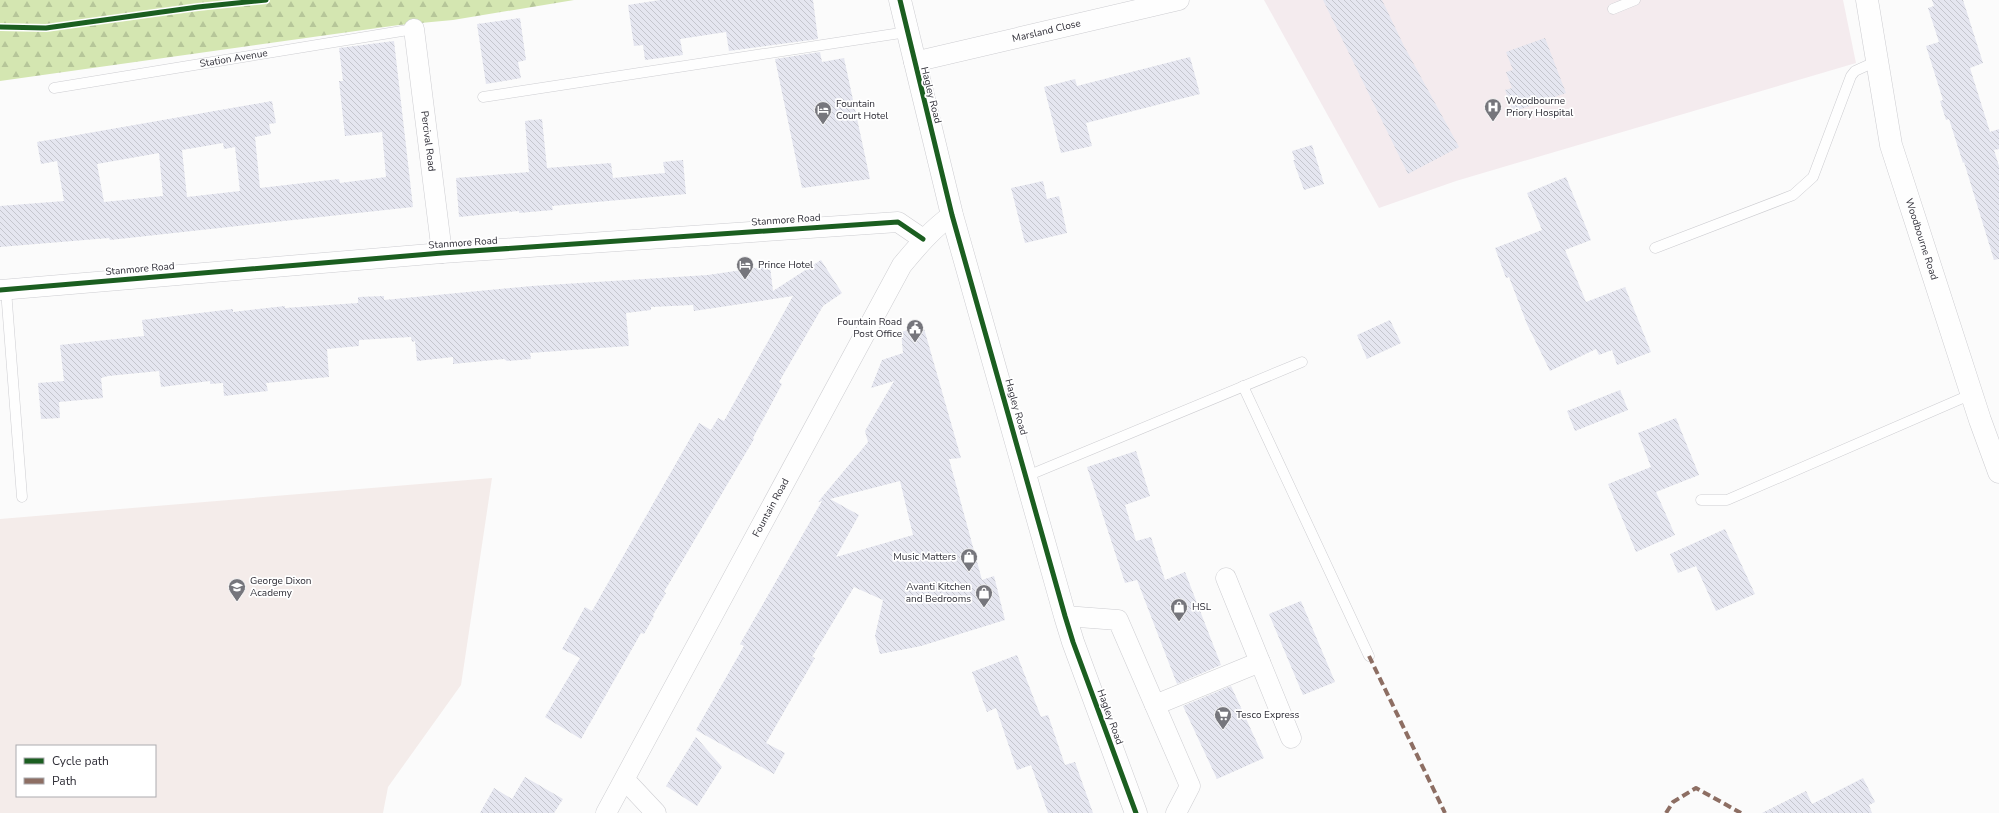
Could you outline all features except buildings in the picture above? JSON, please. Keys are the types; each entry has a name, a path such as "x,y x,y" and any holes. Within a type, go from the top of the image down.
{"main road":[{"name":"Hagley Road","path":"900,0 952,215 1027,476 1065,616 1078,657 1136,813"},
{"name":"Woodbourne Road","path":"1867,0 1891,145 1999,472"}],"street":[{"name":"Marsland Close","path":"914,62 1179,0"},
{"name":"Percival Road","path":"414,29 442,253"},
{"name":"Fountain Road","path":"606,813 902,265 923,239 936,226 952,215"},
{"name":"Stanmore Road","path":"3,290 442,253 898,222 923,239"},
{"path":"1226,578 1291,738"},
{"path":"1065,616 1118,620 1190,786 1176,813"},
{"path":"1155,706 1260,662"},
{"path":"625,780 656,813"}],"lane":[{"path":"1613,9 1635,0"},
{"name":"Station Avenue","path":"54,88 414,29"},
{"path":"483,97 907,32"},
{"path":"1655,248 1793,195 1813,177 1851,76 1855,71 1877,61"},
{"path":"3,290 22,497"},
{"path":"1027,476 1302,362"},
{"path":"1243,386 1369,656"},
{"path":"1701,500 1727,500 1972,394"}],"shaded area":[{"name":"Woodbourne Priory Hospital","path":"1264,0 1843,0 1856,63 1456,181 1379,208"},
{"name":"George Dixon Academy","path":"492,478 461,685 388,787 383,813 0,813 0,519"}],"green space":[{"path":"0,0 574,0 453,20 399,25 0,81"}],"marked path":[{"path":"1369,656 1445,813"},
{"path":"1666,813 1673,802 1696,788 1741,813"}],"cycle path":[{"path":"0,27 46,28 198,7 266,0"},
{"path":"900,0 952,215 1065,616 1073,642 1136,813"},
{"path":"0,290 442,253 898,222 923,239"}],"place":[{"name":"Woodbourne Priory Hospital","path":"1493,122"},
{"name":"Fountain Court Hotel","path":"823,125"},
{"name":"Prince Hotel","path":"745,280"},
{"name":"Fountain Road Post Office","path":"915,343"},
{"name":"Music Matters","path":"969,572"},
{"name":"George Dixon Academy","path":"237,602"},
{"name":"Avanti Kitchen and Bedrooms","path":"984,608"},
{"name":"HSL","path":"1179,622"},
{"name":"Tesco Express","path":"1223,730"}]}
